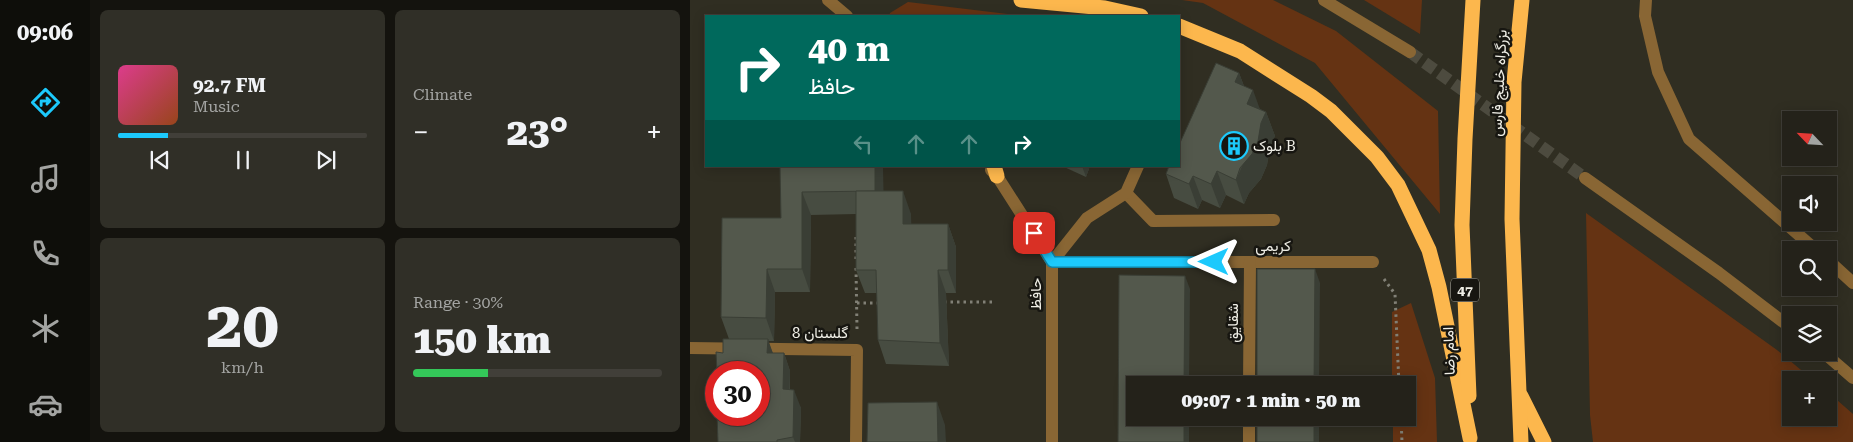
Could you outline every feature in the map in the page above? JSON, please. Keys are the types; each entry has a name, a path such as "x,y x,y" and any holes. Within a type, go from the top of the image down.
{"highway":[{"path":"1021,0 1105,8 1136,15"},
{"name":"بزرگراه خلیج فارس","path":"1465,139 1473,0"},
{"name":"بزرگراه خلیج فارس","path":"1518,391 1512,168 1514,82 1522,0"},
{"path":"1076,15 1105,8"},
{"path":"1180,26 1240,51 1311,96 1331,111 1378,157 1398,185 1429,250 1439,286 1470,440"},
{"name":"امام رضا","path":"1465,139 1462,225 1470,440"},
{"path":"1518,391 1521,442"},
{"path":"1518,391 1544,442"}],"street":[{"path":"828,0 846,15"},
{"path":"1324,0 1410,52"},
{"path":"1646,0 1645,16 1658,72 1689,139 1806,241"},
{"path":"1052,262 1087,218 1126,193 1138,167"},
{"name":"حافظ","path":"993,169 1052,262 1052,442"},
{"path":"1584,178 1720,273 1782,321"},
{"path":"1126,193 1153,221 1274,220"},
{"name":"کریمی","path":"1052,262 1373,262"},
{"name":"شقایق","path":"1249,376 1250,262"},
{"path":"1837,268 1853,283"},
{"name":"گلستان 8","path":"690,348 857,350 856,442"},
{"path":"1833,361 1853,378"},
{"path":"1249,426 1249,442"}],"path":[{"path":"856,237 857,350"},
{"path":"1373,262 1395,294 1399,376"},
{"path":"936,302 996,302"},
{"path":"857,303 886,303"},
{"path":"1401,426 1402,442"}],"shaded area":[{"path":"1182,0 1273,0 1336,31 1438,111 1440,214 1315,63 1203,3"},
{"path":"1364,0 1422,0 1420,34"},
{"path":"908,2 1016,15 889,15"},
{"path":"1586,213 1777,350 1782,354 1782,361 1790,361 1802,371 1782,371 1782,426 1837,426 1837,400 1853,414 1853,442 1593,442 1590,415"},
{"path":"1411,303 1435,378 1437,442 1393,442 1393,426 1416,426 1416,376 1392,376 1392,312"}],"building":[{"name":"بلوک B","path":"1216,63 1239,73 1235,82 1253,90 1247,104 1266,112 1261,123 1258,141 1252,154 1240,168 1236,180 1217,171 1211,184 1193,176 1189,184 1166,174 1169,167 1180,167 1180,143"},
{"path":"780,167 875,167 875,191 802,192 802,269 767,269 766,318 721,317 722,218 781,218"},
{"path":"856,191 903,191 903,224 948,224 948,270 938,270 940,343 878,340 876,270 856,270"},
{"path":"1257,269 1315,269 1314,376 1257,376"},
{"path":"1119,275 1185,276 1184,376 1126,376 1126,426 1184,426 1184,442 1118,442"},
{"path":"723,339 768,339 767,353 784,353 783,389 794,390 793,437 777,440 777,442 718,442 717,426 770,426 770,361 716,361 716,352 723,353"},
{"path":"937,402 938,442 867,442 868,403"},
{"path":"1257,426 1314,426 1314,442 1257,442"}],"tunnel":[{"path":"1410,52 1585,178"}],"place":[{"name":"بلوک B","path":"1234,146"}],"route":[{"path":"1034,233 1052,262 1214,262"}]}
